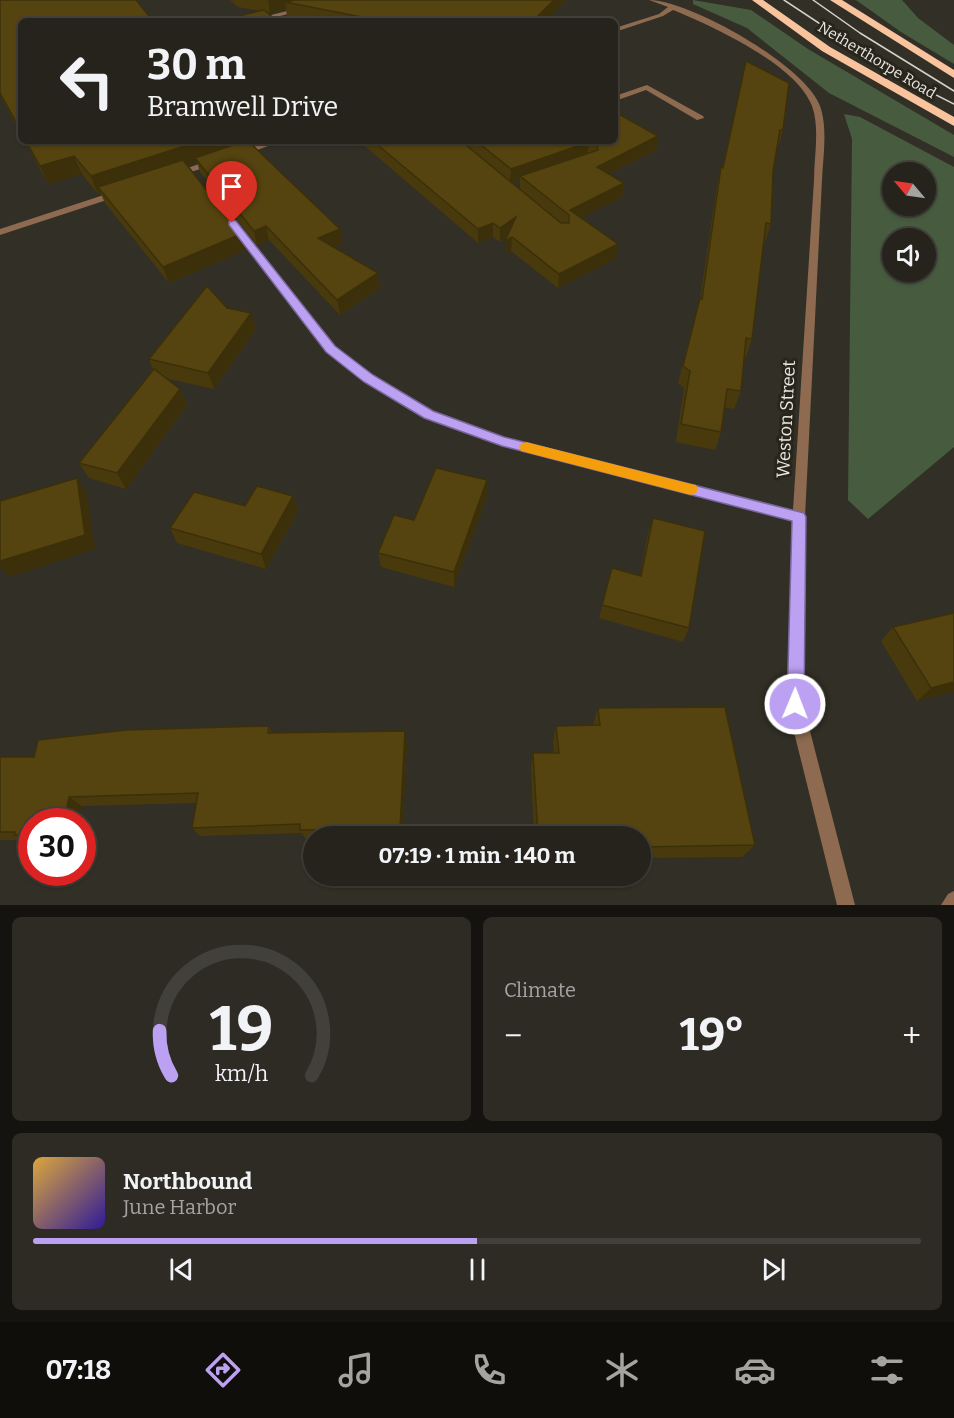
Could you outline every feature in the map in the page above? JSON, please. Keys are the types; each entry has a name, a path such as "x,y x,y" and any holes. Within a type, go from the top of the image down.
{"highway":[{"name":"Netherthorpe Road","path":"757,0 826,49 954,122"},
{"name":"Netherthorpe Road","path":"835,0 954,75"}],"street":[{"name":"Weston Street","path":"652,0 674,6 765,54 786,70 811,96 816,107 818,180 799,517 795,704 846,905"},
{"path":"618,29 661,15 674,6"},
{"path":"264,18 313,7"},
{"path":"618,98 647,87 700,118"},
{"path":"234,155 268,144"},
{"path":"168,177 194,174 223,159"},
{"path":"0,232 124,192"},
{"path":"220,207 330,349 368,378 429,415 502,441 799,517"},
{"path":"950,905 954,900"}],"green space":[{"path":"693,0 751,10 808,49 954,135 954,157 829,93 747,28 693,4"},
{"path":"856,0 902,0 918,18 954,45 954,64 901,32"},
{"path":"844,114 860,117 954,167 954,447 868,519 848,500 852,139"}],"building":[{"path":"0,0 136,0 151,18 18,18 18,126 0,93"},
{"path":"295,0 554,0 536,18 367,18 285,2"},
{"path":"264,10 273,18 230,18"},
{"path":"746,61 789,83 783,130 780,130 773,171 771,224 766,223 752,339 746,338 741,391 727,389 721,432 681,424 690,371 683,366 700,298 702,299 721,167 723,168"},
{"path":"618,114 658,136 597,167 624,183 570,210 618,244 559,274 512,237 505,241 516,217 500,228 493,223 478,229 377,144 465,144 561,223 569,223 569,215 520,176 598,150 597,144 618,144"},
{"path":"28,144 191,144 91,176 74,156 40,166"},
{"path":"236,144 251,144 340,229 318,238 378,273 337,300 266,226 254,231 195,158"},
{"path":"480,144 583,144 511,169"},
{"path":"183,160 241,234 163,267 98,187"},
{"path":"207,286 227,308 251,313 208,373 149,359"},
{"path":"154,369 180,389 117,473 79,463"},
{"path":"436,468 487,480 454,572 378,553 394,515 414,520"},
{"path":"77,478 85,535 0,561 0,501"},
{"path":"257,486 293,496 261,554 170,528 194,492 245,506"},
{"path":"653,518 705,531 689,628 602,605 612,568 641,576"},
{"path":"954,613 954,682 931,688 893,627"},
{"path":"725,707 755,845 651,847 651,826 537,826 533,753 559,753 556,726 600,725 598,708"},
{"path":"269,726 268,733 405,731 400,826 303,826 303,830 300,830 300,824 192,828 198,793 69,797 67,808 18,808 18,835 15,835 15,832 0,832 0,757 34,757 38,740 126,730"}],"tram line":[{"path":"784,0 899,76 954,104"},
{"path":"813,0 860,33 954,91"}],"slow traffic":[{"path":"526,447 691,489"}],"route":[{"path":"232,223 330,349 368,378 429,415 502,441 799,517 795,704"}]}
